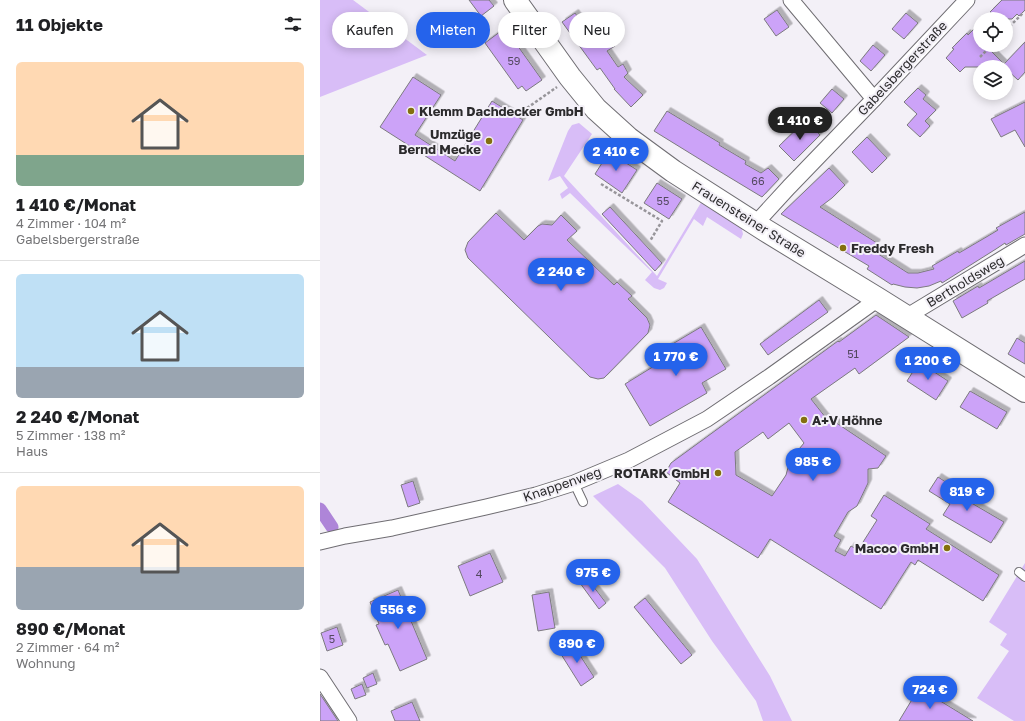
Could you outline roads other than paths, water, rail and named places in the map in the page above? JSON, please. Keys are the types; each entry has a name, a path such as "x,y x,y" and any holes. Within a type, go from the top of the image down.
{"main road":[{"name":"Frauensteiner Straße","path":"515,0 570,77 611,124 628,138 673,171 765,230 1025,391"}],"street":[{"path":"791,0 874,99"},
{"name":"Gabelsbergerstraße","path":"756,224 789,187 967,0"},
{"name":"Bertholdsweg","path":"906,317 1025,245"},
{"name":"Knappenweg","path":"320,542 392,528 536,495 574,482 629,460 707,419 878,299"},
{"path":"320,677 349,721"}],"lane":[{"path":"574,482 583,502"}],"waterway":[{"path":"320,509 332,527"}],"place":[{"name":"Klemm Dachdecker GmbH","path":"411,111"},
{"name":"Umzüge Bernd Mecke","path":"489,141"},
{"name":"Freddy Fresh","path":"843,248"},
{"name":"A+V Höhne","path":"804,420"},
{"name":"ROTARK GmbH","path":"718,473"},
{"name":"Macoo GmbH","path":"947,548"}]}
